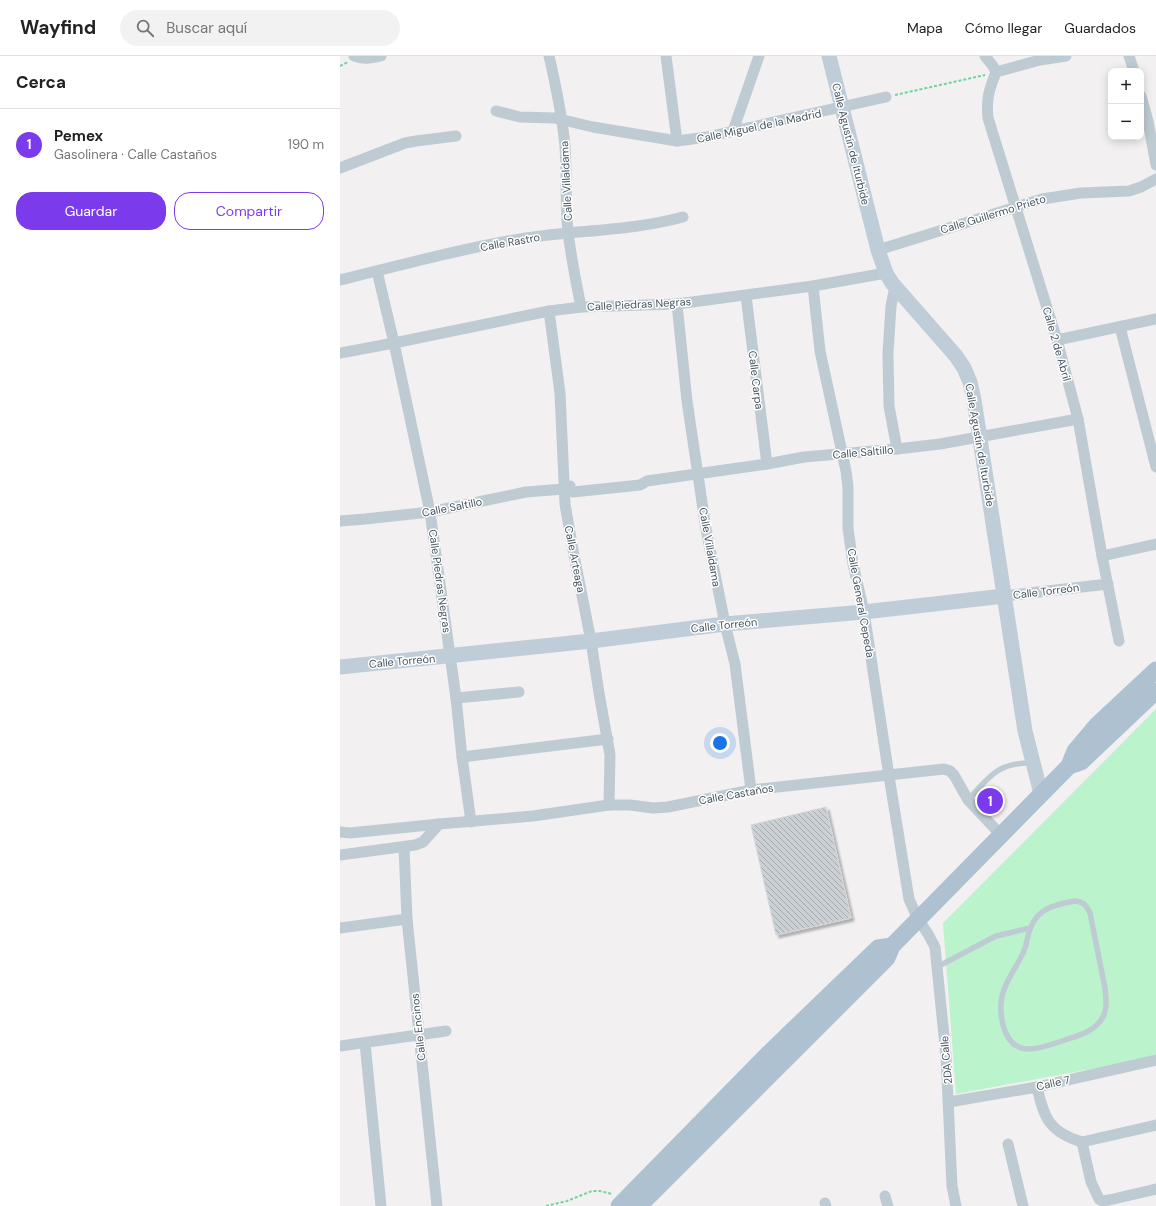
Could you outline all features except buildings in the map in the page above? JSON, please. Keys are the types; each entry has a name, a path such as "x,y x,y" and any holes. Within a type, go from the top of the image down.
{"main road":[{"name":"Calle Agustín de Iturbide","path":"829,56 878,250 886,273 895,287 946,343 964,368 970,382 980,436 1025,731 1041,794"},
{"name":"Calle Torreón","path":"340,667 450,657 725,624 864,612 1004,596"},
{"path":"627,1205 887,958 892,946 1069,766 1075,751 1097,725 1156,670"},
{"path":"1069,766 1081,762 1156,691"}],"street":[{"path":"357,57 370,58 381,56"},
{"name":"Calle Villaldama","path":"549,56 557,89 562,120 565,146 568,233 580,307"},
{"path":"666,56 678,141"},
{"path":"733,131 759,56"},
{"path":"986,56 996,72 1040,60 1066,56"},
{"path":"1129,56 1133,68"},
{"name":"Calle 2 de Abril","path":"996,72 986,104 988,118 1057,340 1078,419 1102,556 1119,641"},
{"name":"Calle Miguel de la Madrid","path":"496,111 520,116 562,120 648,137 678,141 707,137 886,97"},
{"path":"1143,104 1156,165"},
{"path":"340,168 405,144 416,141 456,136"},
{"name":"Calle Guillermo Prieto","path":"878,250 1042,198 1081,193 1129,191 1141,187 1156,179"},
{"name":"Calle Rastro","path":"340,280 493,244 568,233 638,227 662,223 683,217"},
{"name":"Calle Piedras Negras","path":"377,271 430,512 456,698 471,822"},
{"name":"Calle Piedras Negras","path":"340,353 549,311 580,307 677,304 746,296 886,273"},
{"name":"Calle General Cepeda","path":"812,286 820,351 846,471 848,487 848,528 853,564 864,612 888,776 909,899 918,919"},
{"path":"895,287 891,306 888,353 890,406 897,449"},
{"name":"Calle Carpa","path":"746,296 767,464"},
{"name":"Calle Villaldama","path":"677,304 687,401 706,529 725,624 735,664 751,790"},
{"name":"Calle Arteaga","path":"549,311 560,393 564,489 573,550 608,739 610,771 609,805"},
{"path":"1057,340 1156,319"},
{"path":"1120,327 1156,467"},
{"name":"Calle Saltillo","path":"340,521 430,512 526,492 564,489 573,492 625,487 640,485 647,481 767,464 804,457 940,444 1078,419"},
{"path":"1102,556 1156,544"},
{"name":"Calle Torreón","path":"1004,596 1108,584"},
{"path":"456,698 520,692"},
{"path":"462,757 608,739"},
{"name":"Calle Castaños","path":"345,833 533,816 609,805 630,805 653,808 668,807 751,790 944,769 950,771 954,775 968,800 1001,835"},
{"path":"340,855 404,847 423,842 440,824"},
{"name":"Calle Encinos","path":"404,847 407,919 437,1206"},
{"path":"340,928 407,919"},
{"name":"2DA Calle","path":"918,919 935,947 946,1056 952,1179 956,1206"},
{"path":"340,1046 446,1031"},
{"path":"365,1043 381,1206"},
{"name":"Calle 7","path":"949,1102 1037,1087 1156,1060"},
{"path":"1037,1087 1041,1106 1047,1119 1054,1128 1070,1138 1082,1142 1156,1125"},
{"path":"1082,1142 1090,1182 1099,1199 1103,1201 1128,1201 1156,1188"},
{"path":"1008,1144 1023,1206"}],"lane":[{"path":"968,800 988,778 999,769 1022,762 1033,763"},
{"path":"937,967 996,936 1030,928 1043,911 1052,906 1082,901 1090,913 1106,999 1106,1010 1102,1019 1094,1027 1082,1034 1039,1048 1026,1049 1016,1045 1007,1037 1002,1022 1001,1002 1004,990 1025,949 1030,928"}],"path":[{"path":"886,97 996,72"},
{"path":"546,1206 600,1191 612,1194 627,1205"}],"green space":[{"path":"1156,709 1156,1057 956,1094 943,923"}],"place":[{"name":"Pemex","path":"990,801"}]}
